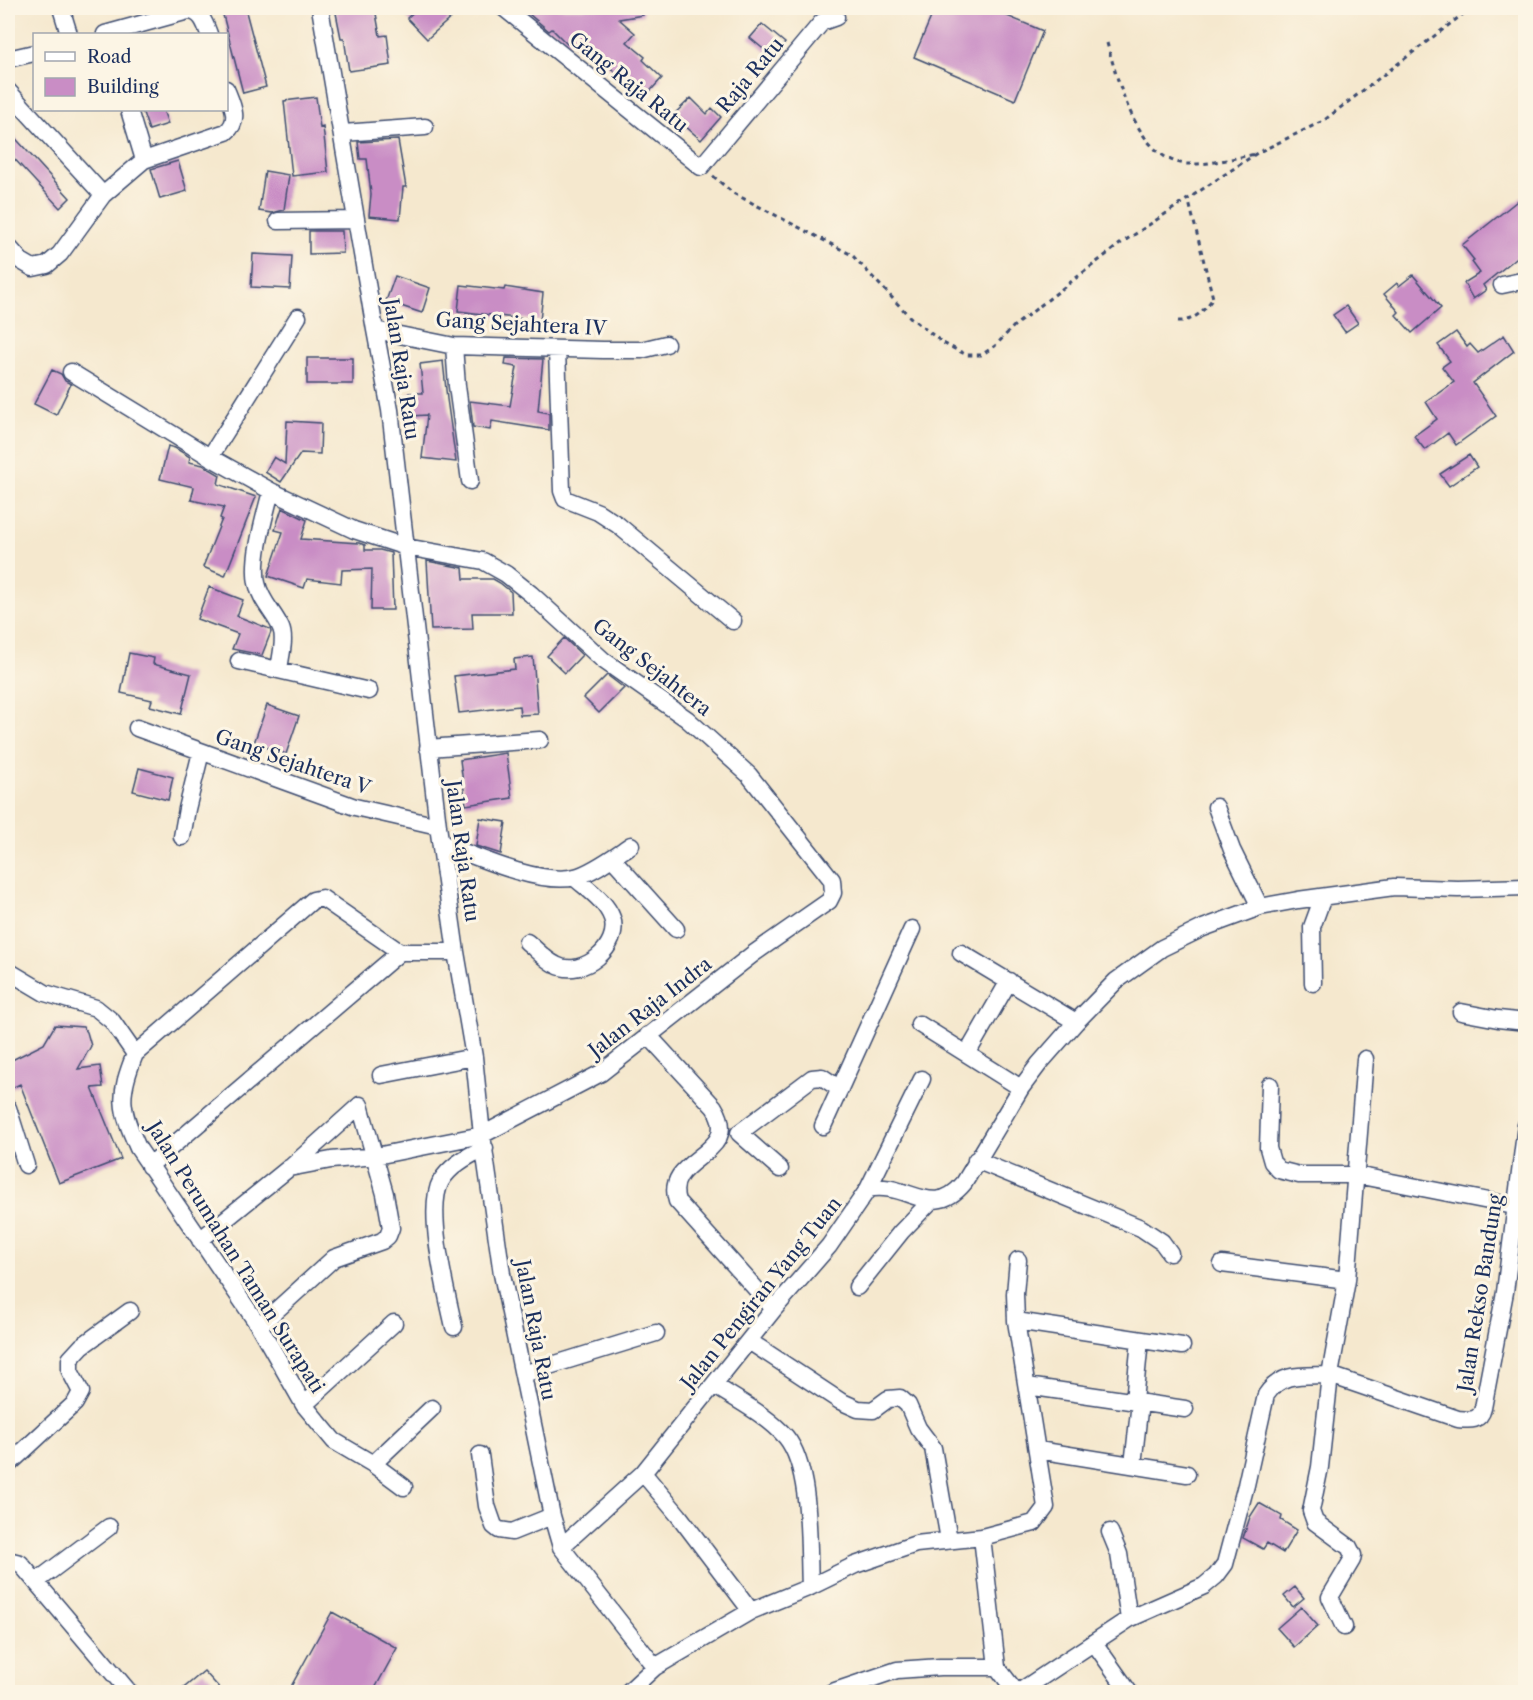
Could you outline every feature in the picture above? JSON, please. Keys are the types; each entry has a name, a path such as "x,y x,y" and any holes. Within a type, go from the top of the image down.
{"street":[{"path":"61,8 69,33"},
{"name":"Jalan Raja Ratu","path":"321,8 390,410 438,826 474,1057 478,1140 502,1274 552,1516 561,1547 655,1667"},
{"name":"Gang Raja Ratu","path":"509,9 701,167"},
{"path":"109,33 188,11 193,11 202,18 208,33"},
{"name":"Raja Ratu","path":"701,167 822,22 836,17"},
{"path":"8,59 33,53"},
{"path":"8,91 103,195"},
{"path":"8,246 21,261 33,268 47,266 60,254 103,195 144,160 232,128 235,115 228,95"},
{"path":"129,111 144,160"},
{"path":"342,133 424,127"},
{"path":"278,220 356,220"},
{"path":"1502,285 1526,280"},
{"path":"210,457 298,317"},
{"name":"Gang Sejahtera IV","path":"375,330 454,346 641,350 666,344"},
{"path":"454,346 459,406 470,481"},
{"path":"557,350 562,491 565,499 598,512 618,525 733,621"},
{"name":"Gang Sejahtera","path":"71,372 210,457 271,491 354,530 406,547 483,561 506,573 603,660 687,719 749,775 832,880"},
{"path":"271,491 262,526 257,582 265,606 281,628 279,670"},
{"path":"239,661 369,691"},
{"name":"Gang Sejahtera V","path":"137,728 355,807 438,826"},
{"path":"428,748 540,740"},
{"path":"182,837 186,809 201,752"},
{"path":"1216,807 1232,850 1260,907"},
{"path":"441,843 528,875 574,877 612,858 631,844"},
{"path":"612,858 676,929"},
{"path":"527,942 556,966 568,968 586,964 599,955 609,943 614,930 612,918 604,905 574,877"},
{"name":"Jalan Raja Indra","path":"478,1140 601,1073 753,954 829,901 833,893 832,880"},
{"path":"857,1287 901,1232 931,1201 947,1199 964,1183 1021,1088 1076,1022 1116,981 1162,948 1203,928 1260,907 1394,887 1458,889 1526,887"},
{"path":"1312,983 1312,927 1323,897"},
{"path":"8,971 45,993 96,1008 112,1021 135,1054 313,900 322,898 400,952 456,952"},
{"path":"823,1126 912,930"},
{"path":"149,1166 400,952"},
{"path":"961,953 1076,1022"},
{"path":"967,1054 1009,981"},
{"path":"1461,1012 1526,1022"},
{"path":"919,1024 1021,1088"},
{"path":"648,1035 714,1107 721,1118 719,1138 683,1172 675,1183 676,1201 774,1310"},
{"name":"Jalan Perumahan Taman Surapati","path":"135,1054 124,1083 122,1098 127,1124 149,1166 259,1326 304,1405 334,1441 373,1464 404,1487"},
{"path":"381,1075 474,1057"},
{"path":"1344,1627 1329,1597 1353,1555 1349,1547 1315,1522 1311,1511 1320,1467 1330,1375 1347,1280 1365,1059"},
{"path":"721,1133 740,1133 812,1078 822,1077 840,1089"},
{"path":"868,1189 922,1079"},
{"path":"1270,1085 1268,1148 1272,1162 1279,1170 1299,1174 1356,1175 1514,1206"},
{"path":"200,1240 289,1168 360,1105 376,1156 391,1228 388,1236 382,1241 334,1258 259,1326"},
{"path":"8,1108 26,1165"},
{"name":"Jalan Rekso Bandung","path":"1330,1375 1458,1419 1475,1420 1480,1417 1505,1292 1514,1206 1526,1125"},
{"path":"740,1133 780,1170"},
{"path":"289,1168 478,1140"},
{"path":"454,1327 440,1257 435,1198 442,1181 466,1157 478,1140"},
{"path":"976,1160 1141,1228 1162,1242 1170,1252"},
{"name":"Jalan Pengiran Yang Tuan","path":"561,1547 643,1473 774,1310 829,1246 868,1189 876,1187 887,1189 931,1201"},
{"path":"628,1692 655,1667 751,1611 810,1587 855,1565 916,1544 982,1537 1034,1523 1041,1516 1046,1507 1016,1321 1015,1294 1018,1260"},
{"path":"1222,1264 1347,1280"},
{"path":"8,1465 75,1403 81,1392 70,1371 70,1359 82,1346 130,1311"},
{"path":"1016,1321 1182,1346"},
{"path":"304,1405 394,1323"},
{"path":"523,1374 656,1333"},
{"path":"1133,1465 1140,1340"},
{"path":"749,1341 840,1401 858,1409 873,1410 888,1399 900,1398 908,1405 918,1428 933,1448 949,1540"},
{"path":"982,1537 997,1667 1018,1692 1095,1644 1129,1619 1204,1586 1216,1576 1225,1564 1266,1395 1273,1384 1288,1377 1330,1375"},
{"path":"714,1385 765,1419 785,1436 796,1451 802,1470 810,1587"},
{"path":"1027,1386 1185,1409"},
{"path":"373,1464 432,1408"},
{"path":"1038,1450 1187,1474"},
{"path":"480,1455 487,1506 494,1526 500,1530 512,1532 552,1516"},
{"path":"643,1473 679,1516 751,1611"},
{"path":"37,1581 109,1527"},
{"path":"1110,1532 1119,1554 1129,1619"},
{"path":"8,1560 20,1563 37,1581 129,1692"},
{"path":"1095,1644 1129,1692"},
{"path":"832,1692 897,1670 997,1667"}],"path":[{"path":"701,167 733,193 852,255 910,317 943,343 967,356 981,355 995,346 1014,326 1120,244 1257,153 1323,121 1471,8"},
{"path":"1107,43 1120,88 1146,141 1168,159 1185,164 1207,163 1257,153"},
{"path":"1178,321 1187,321 1206,309 1213,298 1188,198"}],"building":[{"path":"245,8 266,87 243,93 222,11"},
{"path":"335,8 375,8 380,36 387,35 391,65 349,71 344,38 341,38"},
{"path":"418,8 462,8 427,39 407,18"},
{"path":"522,8 643,8 643,15 619,19 635,33 627,42 645,57 643,60 662,78 644,98 604,62 600,66 570,41 567,44 552,29 549,31"},
{"path":"935,8 988,8 1043,31 1015,100 914,57"},
{"path":"762,24 785,43 773,57 750,38"},
{"path":"316,97 320,128 323,127 328,172 292,176 284,101"},
{"path":"691,98 707,114 712,108 721,117 701,140 685,126 683,129 671,117"},
{"path":"142,111 163,111 168,124 149,130"},
{"path":"8,130 70,198 60,208 8,152"},
{"path":"398,140 406,187 403,187 400,219 369,216 371,194 367,159 360,159 358,142"},
{"path":"178,161 187,191 160,199 151,169"},
{"path":"265,171 289,175 284,210 272,213 259,211"},
{"path":"1526,194 1526,250 1483,285 1486,290 1473,299 1464,283 1480,273 1472,262 1474,260 1462,245"},
{"path":"309,231 342,231 343,253 309,254"},
{"path":"253,254 292,256 290,289 251,287"},
{"path":"1413,275 1441,308 1412,333 1396,315 1399,312 1384,294 1397,283 1399,286"},
{"path":"395,276 430,288 422,313 386,301"},
{"path":"461,285 504,290 505,287 543,293 540,321 458,311"},
{"path":"1346,306 1358,323 1345,332 1333,315"},
{"path":"1456,332 1467,347 1470,344 1478,353 1504,335 1514,351 1473,383 1496,416 1456,445 1448,433 1425,450 1414,436 1437,419 1426,402 1454,382 1442,367 1450,361 1438,345"},
{"path":"307,358 353,358 353,384 307,384"},
{"path":"506,358 543,359 538,411 549,413 549,430 492,421 490,430 473,427 470,401 510,406 517,367 505,365"},
{"path":"443,361 456,462 422,458 427,415 410,416 409,393 423,393 420,364"},
{"path":"52,370 61,374 65,381 71,384 56,415 34,404"},
{"path":"287,421 321,423 320,454 301,453 281,482 265,472 274,457 285,464"},
{"path":"168,446 190,457 189,462 203,465 220,475 218,484 256,497 225,576 203,567 222,519 220,518 224,507 191,500 194,487 160,479"},
{"path":"1469,455 1477,467 1449,486 1440,474"},
{"path":"282,508 307,520 301,539 359,543 365,545 365,550 391,553 393,610 371,610 372,569 342,570 341,583 307,579 304,588 268,576 283,532 275,530"},
{"path":"427,561 463,568 464,579 493,579 500,583 511,592 512,613 472,613 473,629 431,630"},
{"path":"209,587 243,600 237,616 270,629 271,632 262,655 232,649 238,634 197,619"},
{"path":"564,638 582,655 565,673 547,656"},
{"path":"129,653 154,658 153,664 191,674 181,714 150,706 152,700 121,693"},
{"path":"533,657 538,714 520,715 519,706 459,713 454,676 515,669 514,659"},
{"path":"607,675 624,688 599,713 584,698"},
{"path":"267,705 299,716 286,754 254,743"},
{"path":"506,753 512,798 466,805 460,760"},
{"path":"139,768 173,777 168,800 133,791"},
{"path":"480,818 506,822 501,854 476,846"},
{"path":"55,1025 83,1027 87,1032 91,1046 78,1069 100,1066 103,1087 92,1088 121,1159 59,1183 20,1084 8,1090 8,1062 44,1044"},
{"path":"1259,1503 1282,1516 1281,1520 1297,1530 1283,1553 1267,1543 1263,1549 1243,1538 1250,1517"},
{"path":"1295,1587 1304,1598 1293,1607 1284,1596"},
{"path":"1301,1607 1318,1626 1294,1647 1277,1628"},
{"path":"332,1612 397,1648 373,1692 288,1692"},
{"path":"204,1671 223,1692 179,1692"}]}
